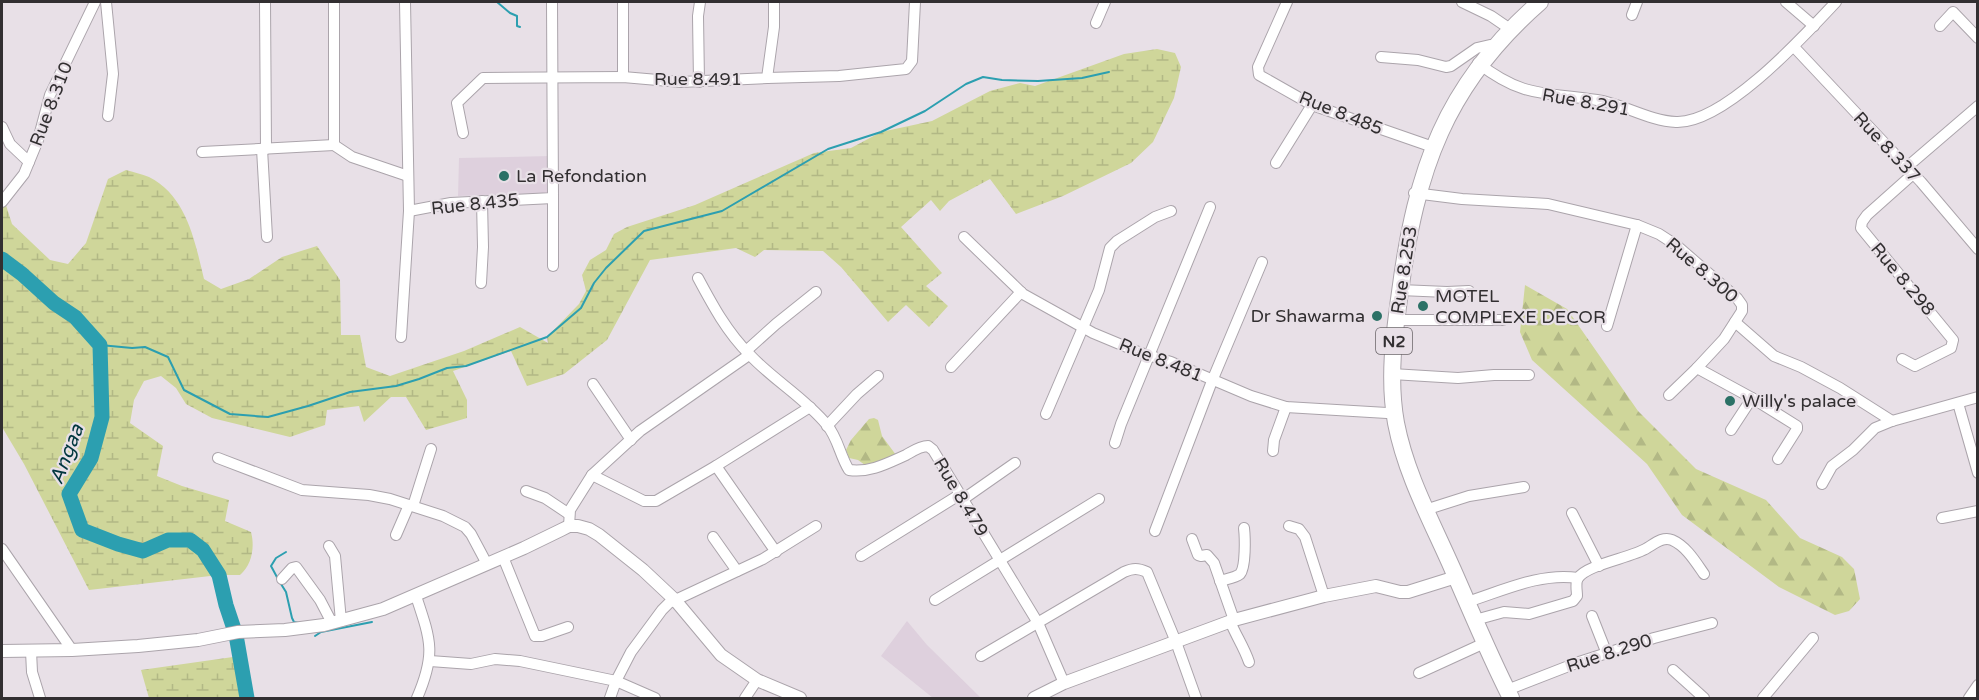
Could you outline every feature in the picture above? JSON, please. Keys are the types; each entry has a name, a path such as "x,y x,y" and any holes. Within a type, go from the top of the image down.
{"highway":[{"name":"Rue 8.253","path":"1479,64 1532,2"},
{"name":"Rue 8.253","path":"1507,696 1467,602 1452,578 1400,466 1387,413 1388,355 1401,237 1430,145 1490,45 1540,2"},
{"name":"Rue 8.253","path":"1416,193 1396,320 1392,374 1400,440 1410,474 1478,646 1507,696"}],"street":[{"name":"Rue 8.310","path":"2,202 24,174 38,140 50,95 95,2"},
{"path":"106,2 113,74 108,116"},
{"path":"265,2 264,149 267,237"},
{"path":"334,2 334,145"},
{"name":"Rue 8.435","path":"405,2 409,211 451,203 554,198"},
{"path":"552,2 553,266"},
{"path":"623,2 623,77"},
{"path":"699,82 698,16 700,2"},
{"name":"Rue 8.491","path":"463,133 457,103 483,78 623,77 699,82 767,78 774,27 774,2"},
{"path":"767,78 839,76 906,69 912,61 915,2"},
{"path":"1096,23 1105,2"},
{"name":"Rue 8.485","path":"1287,2 1257,71 1259,75 1312,105 1430,145"},
{"path":"1462,2 1508,28"},
{"path":"1632,15 1637,2"},
{"path":"1786,2 1814,26"},
{"name":"Rue 8.291","path":"1479,64 1507,83 1527,91 1597,100 1667,121 1690,121 1713,111 1738,94 1794,47 1836,2"},
{"path":"1940,26 1953,12 1977,38"},
{"path":"1381,57 1451,66 1477,48 1490,45"},
{"name":"Rue 8.337","path":"1794,47 1910,170 1977,249"},
{"path":"1276,163 1312,105"},
{"path":"1910,170 1977,106"},
{"path":"2,127 10,144 29,162"},
{"path":"202,152 334,145 352,157 408,176"},
{"name":"Rue 8.298","path":"1902,359 1915,366 1952,348 1954,343 1908,282 1861,228 1867,215 1910,170"},
{"name":"Rue 8.300","path":"1416,193 1462,199 1548,204 1637,225 1659,234 1676,245 1737,298 1742,305 1742,311 1724,339 1670,395"},
{"path":"481,284 482,201"},
{"path":"1115,443 1210,207"},
{"path":"401,337 409,211"},
{"path":"1046,414 1099,290 1112,244 1171,211"},
{"path":"1608,326 1637,225"},
{"name":"Rue 8.481","path":"964,237 1021,292 1083,329 1171,362 1251,396 1287,407 1387,413"},
{"path":"1155,531 1212,381 1262,262"},
{"name":"Rue 8.479","path":"698,278 721,321 748,353 810,407 827,426 840,447 847,466 853,470 869,470 923,446 928,446 933,450 1038,623 1064,683"},
{"path":"1400,290 1469,291"},
{"path":"3,649 72,650 198,640 238,632 285,630 336,622 383,609 416,596 503,557 569,520 592,475 631,440 748,353 776,324 816,292"},
{"path":"951,368 1021,292"},
{"path":"1396,320 1503,320"},
{"path":"1735,322 1774,356 1801,367 1840,388 1892,421"},
{"path":"1697,368 1797,426 1778,459"},
{"path":"1392,374 1458,378 1529,375"},
{"path":"827,426 857,394 878,376"},
{"path":"593,384 631,440"},
{"path":"1822,484 1832,466 1875,429 1892,421 1977,397"},
{"path":"1731,430 1752,398"},
{"path":"1958,403 1977,473"},
{"path":"592,475 650,502 656,501 810,407"},
{"path":"1274,451 1274,440 1287,407"},
{"path":"396,536 411,505 431,449"},
{"path":"218,458 302,490 369,495 411,505 443,516 465,527 487,564"},
{"path":"861,556 961,498 1015,463"},
{"path":"716,466 776,552"},
{"path":"1425,510 1469,496 1524,487"},
{"path":"526,491 545,498 569,520 598,535 643,570 675,600 721,655 758,680 800,699"},
{"path":"935,600 1099,499"},
{"path":"1942,518 1977,511"},
{"path":"1572,513 1599,566"},
{"path":"610,699 616,681 631,652 662,610 675,600 776,552 816,526"},
{"path":"1288,526 1299,529 1305,537 1324,596"},
{"path":"1220,581 1237,575 1242,570 1244,528"},
{"path":"713,537 736,571"},
{"path":"1467,602 1522,584 1561,575 1578,578 1599,566 1642,551 1664,538 1671,539 1685,548 1704,574"},
{"path":"1192,539 1198,555 1211,557 1238,641 1244,648 1249,662"},
{"path":"329,546 335,556 336,622"},
{"path":"2,549 72,650"},
{"path":"503,557 535,636 542,636 568,627"},
{"path":"282,579 292,568 296,567 336,622"},
{"path":"981,656 1132,569 1147,572 1176,642 1196,699"},
{"path":"1034,699 1064,683 1232,620 1324,596 1376,586 1408,592 1452,578"},
{"path":"1475,620 1504,612 1529,614 1573,601 1577,596 1578,578"},
{"path":"416,596 429,638 430,661 417,699"},
{"path":"1592,616 1607,654"},
{"name":"Rue 8.290","path":"1507,696 1579,662 1712,622"},
{"path":"1763,699 1813,638"},
{"path":"1419,673 1478,646"},
{"path":"31,651 32,672 39,699"},
{"path":"430,661 471,664 495,659 520,661 616,681 655,699"},
{"path":"1673,670 1704,699"},
{"path":"746,699 758,680"},
{"path":"1969,699 1977,684"}],"shaded area":[{"name":"La Refondation","path":"550,156 550,193 458,196 459,158"},
{"path":"907,621 927,645 981,698 933,698 881,656"}],"green space":[{"path":"1157,49 1175,53 1181,67 1174,98 1153,142 1131,163 1063,196 1016,214 990,179 949,201 940,211 931,200 901,227 942,273 926,286 948,306 929,327 906,305 888,322 841,267 823,251 764,250 755,257 736,248 650,260 607,340 564,374 527,386 511,351 453,371 467,400 467,418 426,430 406,397 391,397 364,422 359,406 327,410 325,425 290,437 212,418 186,404 176,388 161,376 144,381 134,400 130,423 163,446 157,476 229,500 225,521 251,532 252,538 250,561 240,575 219,575 89,590 24,464 2,427 2,197 12,224 50,260 68,264 86,243 108,179 126,170 149,177 162,185 181,208 193,235 204,279 221,289 249,279 282,257 317,246 340,280 341,335 360,335 366,367 390,376 464,351 520,327 548,343 547,337 579,304 586,291 582,275 590,260 606,250 614,234 627,227 695,205 814,153 851,148 881,132 932,121 990,91 1020,83 1035,86 1124,54"},
{"path":"1525,285 1567,309 1638,411 1696,469 1766,500 1800,538 1842,557 1854,569 1860,599 1849,611 1835,615 1779,587 1682,515 1647,464 1532,360 1520,332"},
{"path":"869,419 878,420 882,436 896,455 884,461 865,465 849,458 846,450 851,440"},
{"path":"240,656 247,698 149,698 141,670"}],"waterway":[{"path":"497,2 517,16 517,26 520,27"},
{"path":"100,345 145,347 168,357 184,390 230,414 268,417 350,392 396,386 447,368 466,366 547,337 581,308 594,283 606,268 644,231 722,211 828,149 881,132 925,111 966,84 983,77 1038,81 1082,78 1109,72"},
{"name":"Angaa","path":"2,259 54,303 75,317 100,345 102,417 91,458 69,494 82,530 143,551 168,540 190,540 203,550 219,575 236,635 247,698"},
{"path":"278,579 271,566 276,558 286,552"},
{"path":"281,584 286,592 292,618 294,622 299,623"},
{"path":"315,636 321,632 372,622"}],"place":[{"name":"La Refondation","path":"504,176"},
{"name":"MOTEL COMPLEXE DECOR","path":"1423,306"},
{"name":"Dr Shawarma","path":"1377,316"},
{"name":"Willy's palace","path":"1730,401"}]}
